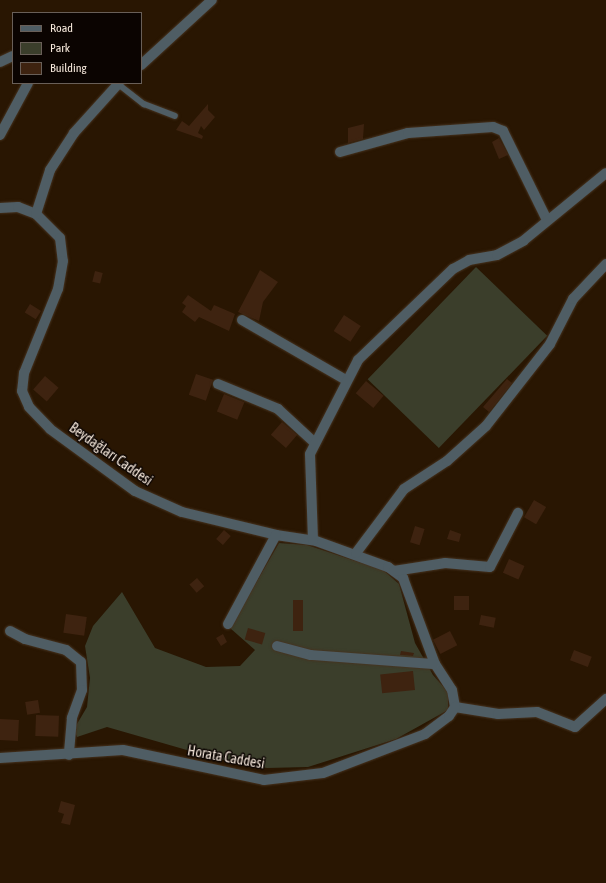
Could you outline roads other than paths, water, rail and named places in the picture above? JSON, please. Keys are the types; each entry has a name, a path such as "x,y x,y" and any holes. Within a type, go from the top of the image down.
{"street":[{"path":"142,64 212,0"},
{"path":"0,62 12,56"},
{"path":"0,135 27,84"},
{"path":"36,214 50,170 74,133 117,84"},
{"path":"340,152 408,133 492,127 503,131 547,220"},
{"path":"313,540 310,454 346,380 358,360 453,269 468,260 497,255 523,241 606,173"},
{"name":"Beydağları Caddesi","path":"0,208 18,207 36,214 60,238 63,261 49,316 24,373 22,391 29,407 50,429 135,491 182,512 276,536 313,540 356,553 394,571 403,578 435,664 452,690 455,707"},
{"path":"356,553 404,489 448,460 486,426 550,344 573,299 606,264"},
{"path":"242,320 346,380"},
{"path":"218,384 278,409 315,443"},
{"path":"394,571 445,563 490,566 518,513"},
{"path":"228,624 276,536"},
{"path":"10,631 25,639 66,650 81,662 82,690 72,718 69,755"},
{"path":"277,646 311,655 435,664"},
{"path":"455,707 498,714 537,712 575,726 606,699"},
{"name":"Horata Caddesi","path":"0,758 69,755 123,750 264,780 323,773 425,734 449,716 455,707"}],"lane":[{"path":"119,84 144,104 175,116"}]}
